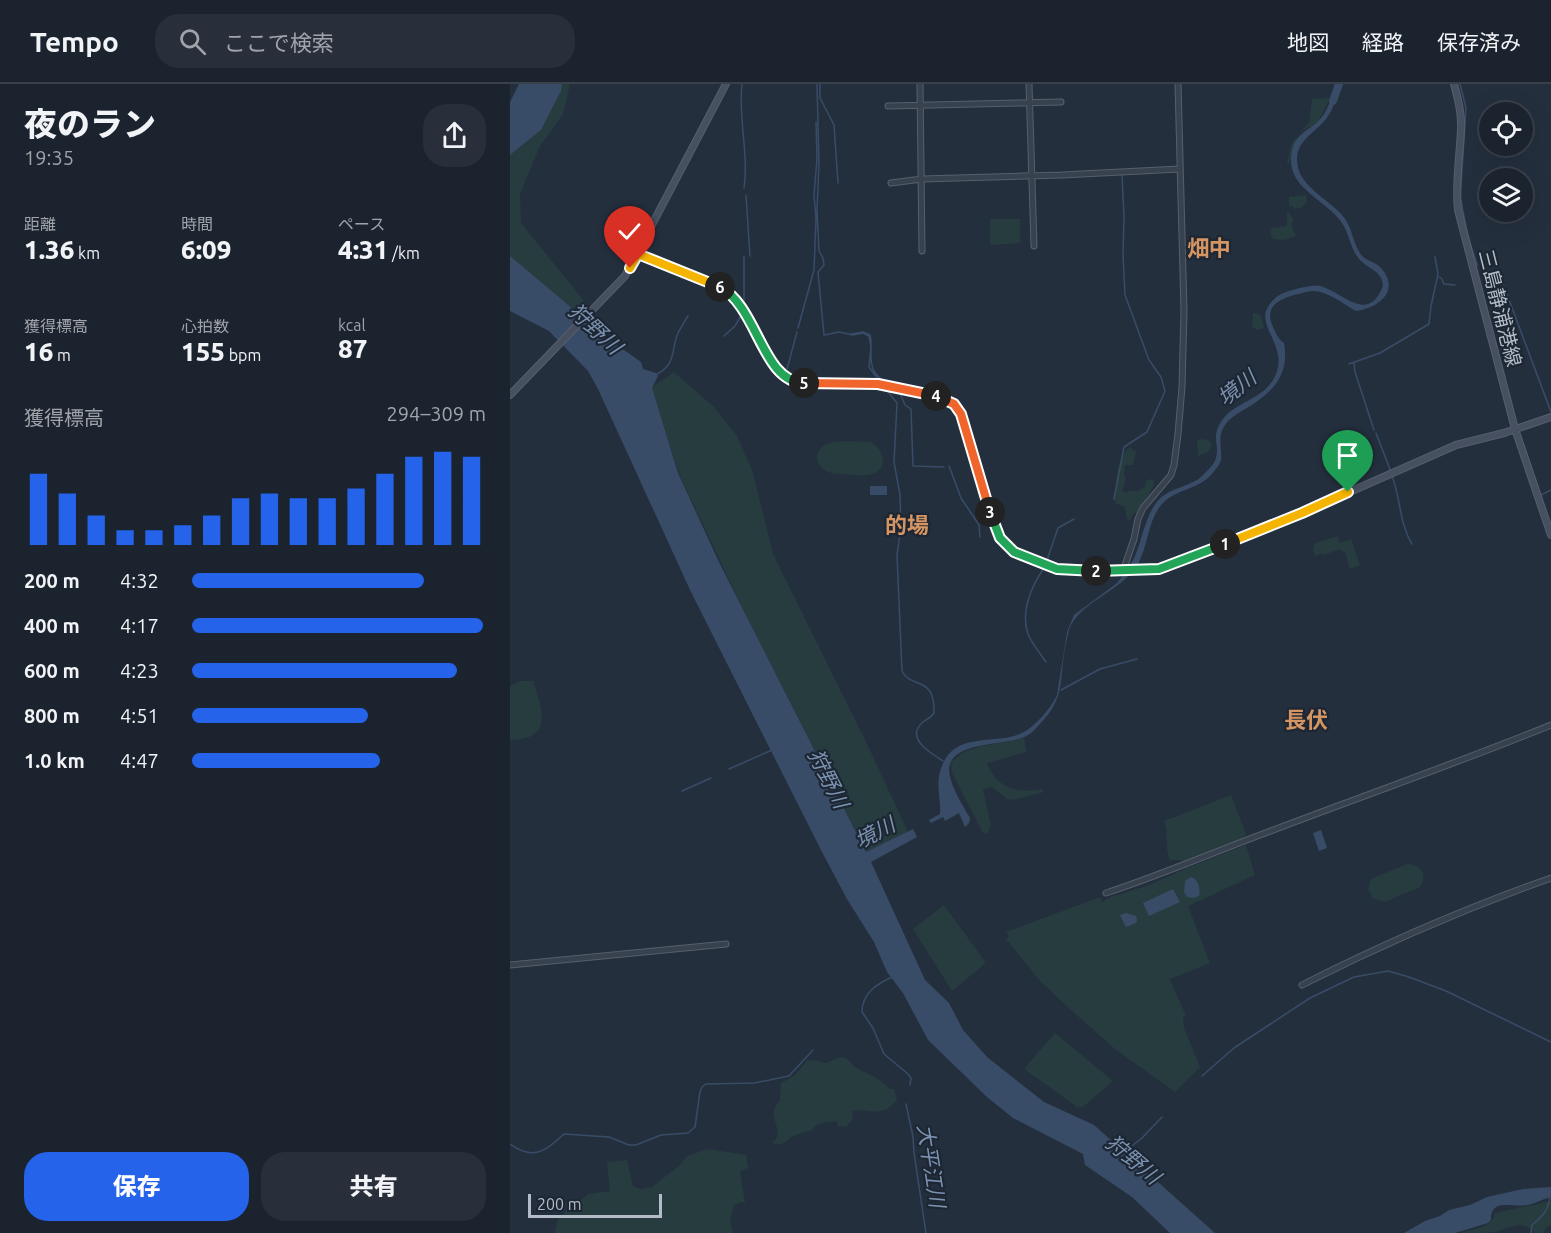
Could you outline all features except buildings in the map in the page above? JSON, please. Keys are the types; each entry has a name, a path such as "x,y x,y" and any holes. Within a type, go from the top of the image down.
{"main road":[{"path":"510,395 625,276 726,84"},
{"name":"三島静浦港線","path":"1454,84 1461,116 1458,210 1515,429 1551,535"},
{"path":"638,254 707,281 726,291 751,323 777,371 790,381 887,385 932,395 954,404 964,422 995,528 1006,546 1014,552 1057,569 1083,572 1159,569 1302,513 1456,445 1551,417"}],"street":[{"path":"920,84 922,251"},
{"path":"1029,84 1034,246"},
{"path":"1124,571 1143,508 1171,475 1182,394 1184,345 1178,84"},
{"path":"888,106 1061,102"},
{"path":"891,183 922,179 1031,177 1180,169"},
{"path":"1106,893 1464,761 1551,725"},
{"path":"1302,984 1482,903 1551,878"},
{"path":"510,965 726,944"}],"green space":[{"path":"562,84 570,84 563,114 540,146 520,194 521,223 589,307 582,316 510,256 510,155 541,130 561,91"},
{"path":"1330,98 1318,122 1298,136 1289,164 1287,162 1292,143 1309,122 1312,99"},
{"path":"1306,195 1307,202 1301,208 1294,209 1289,206 1289,197"},
{"path":"1289,212 1294,220 1291,224 1296,236 1284,240 1273,239 1270,232 1272,228 1287,226 1287,213"},
{"path":"990,219 1020,219 1020,243 990,245"},
{"path":"1253,313 1261,316 1264,328 1258,330 1252,327"},
{"path":"674,372 714,407 737,436 752,470 773,554 908,832 866,852 743,609 680,476 651,388"},
{"path":"1197,440 1209,440 1212,445 1208,452 1198,456"},
{"path":"871,442 879,449 883,458 881,467 872,474 832,473 818,464 817,454 829,443"},
{"path":"1130,447 1136,452 1133,465 1125,465 1126,480 1122,491 1127,493 1138,491 1145,487 1146,481 1151,479 1154,481 1150,493 1130,520 1127,519 1125,507 1115,503 1119,465 1121,458"},
{"path":"1338,536 1340,543 1351,539 1360,565 1350,569 1345,551 1341,549 1315,556 1313,549 1315,543"},
{"path":"521,681 533,681 542,720 536,733 527,738 510,740 510,686"},
{"path":"1024,737 1026,752 987,763 991,772 1002,784 1016,790 1042,789 1044,792 1012,800 1007,799 992,787 983,789 991,826 987,834 983,833 952,773 951,763 966,751"},
{"path":"1231,795 1246,834 1243,838 1184,862 1187,868 1246,845 1255,875 1188,906 1210,963 1170,979 1186,1016 1183,1017 1184,1028 1200,1067 1175,1092 1115,1049 1040,981 1006,939 1009,936 1006,932 1100,897 1102,902 1185,869 1181,860 1170,860 1164,821"},
{"path":"1412,864 1422,871 1423,878 1420,887 1385,902 1373,899 1368,889 1371,879"},
{"path":"944,905 986,963 952,991 913,929"},
{"path":"1055,1033 1113,1081 1083,1107 1077,1107 1024,1069"},
{"path":"841,1057 878,1079 889,1089 894,1089 897,1100 885,1110 853,1111 852,1120 846,1127 838,1126 837,1121 823,1123 812,1130 791,1137 783,1144 772,1143 778,1136 774,1109 780,1101 781,1083 794,1076 807,1061 815,1060 826,1063"},
{"path":"708,1149 746,1155 748,1168 740,1171 745,1203 734,1205 730,1220 733,1233 555,1233 557,1221 568,1209 589,1194 610,1191 607,1162 627,1160 633,1186 640,1189 652,1187 680,1165 687,1156"},
{"path":"1551,1201 1551,1225 1543,1233 1534,1233 1521,1225 1496,1232 1462,1233 1486,1225 1495,1213"}],"water":[{"path":"519,84 562,84 561,91 541,130 510,155 510,102"},
{"path":"1339,91 1324,122 1300,146 1298,169 1307,184 1346,220 1362,256 1377,264 1387,276 1388,291 1379,302 1356,311 1330,295 1313,291 1288,297 1274,306 1271,310 1271,320 1277,336 1284,343 1285,354 1282,374 1277,382 1264,396 1232,417 1225,425 1220,438 1221,460 1211,475 1161,505 1153,518 1138,564 1131,573 1077,616 1069,629 1058,696 1047,715 1028,735 1019,739 973,747 955,756 950,764 950,777 955,792 970,818 969,823 965,827 959,813 945,821 943,817 931,823 929,820 940,814 939,777 946,759 963,744 1011,737 1022,733 1042,716 1057,695 1067,632 1074,615 1116,584 1126,571 1156,503 1167,494 1197,480 1212,465 1217,453 1217,430 1228,413 1262,392 1273,380 1278,368 1278,357 1266,321 1266,312 1272,301 1286,292 1313,286 1329,289 1354,303 1363,305 1377,297 1383,286 1381,277 1360,260 1342,223 1300,183 1291,164 1295,142 1322,118 1333,92"},
{"name":"狩野川","path":"510,256 610,340 641,362 643,369 656,373 658,376 652,388 678,473 719,562 866,852 913,829 917,837 871,862 925,980 949,1003 963,1030 987,1057 1044,1102 1094,1125 1215,1233 1170,1233 1132,1197 1085,1165 1083,1154 1013,1118 987,1097 928,1040 903,993 887,972 874,942 847,899 822,852 691,592 588,371 549,331 510,311"},
{"path":"870,486 887,486 887,495 870,495"},
{"path":"1321,830 1327,848 1319,851 1313,833"},
{"path":"1191,877 1197,882 1200,893 1194,898 1187,897 1184,892 1185,881"},
{"path":"1173,889 1180,902 1149,916 1143,903"},
{"path":"1126,913 1136,916 1136,923 1126,927 1120,915"},
{"path":"1551,1187 1551,1197 1528,1205 1504,1205 1494,1208 1488,1223 1455,1233 1404,1233 1449,1210 1470,1205 1487,1197 1523,1189"}],"waterway":[{"path":"742,84 744,188"},
{"path":"817,84 819,163 817,211 819,251 824,265 818,272 824,335 839,332 853,335 863,333 869,336 871,346 869,367 880,382"},
{"path":"820,84 820,98 834,125 838,183"},
{"name":"境川","path":"1333,101 1339,84"},
{"path":"1460,84 1466,108 1460,200"},
{"path":"798,328 814,270 816,122"},
{"path":"1114,499 1124,447 1147,432 1165,391 1161,377 1149,360 1125,295 1122,175"},
{"path":"746,195 750,256"},
{"path":"1461,200 1467,233 1477,265"},
{"path":"744,256 744,306"},
{"path":"1349,364 1380,353 1429,324 1438,274 1435,257"},
{"path":"1487,274 1500,277 1502,281 1551,412"},
{"path":"1439,277 1444,284 1455,285"},
{"path":"724,336 735,326 742,314"},
{"path":"657,374 671,361 678,333 688,316"},
{"path":"786,373 797,332"},
{"path":"851,334 863,332 870,335 872,367 885,383"},
{"path":"1354,363 1374,430"},
{"path":"885,388 897,403 894,462 900,495 901,527 897,555 902,671 906,677 922,684 931,693 934,713 923,722 916,734 921,744 943,761"},
{"path":"889,390 900,393 905,405 911,409 913,466 944,467"},
{"path":"1376,433 1391,472"},
{"path":"949,466 961,498 979,525 980,537"},
{"path":"1392,476 1402,519 1412,544"},
{"path":"1541,495 1551,490"},
{"path":"1046,563 1058,528 1074,519"},
{"path":"1044,568 1028,599 1025,617 1028,634 1046,662"},
{"path":"1061,690 1100,669 1137,659"},
{"path":"729,769 772,750"},
{"path":"682,791 711,778"},
{"path":"1202,1076 1234,1048 1310,998 1354,977 1388,971 1446,991 1551,1042"},
{"name":"大平江川","path":"892,977 876,986 868,994 862,1012 873,1028 884,1054 908,1074 911,1078 910,1085"},
{"path":"510,1144 533,1153 545,1149 564,1134 609,1137 629,1145 636,1145 661,1135 688,1133 695,1127 700,1092 706,1084 754,1083 789,1076 813,1050"},
{"name":"大平江川","path":"906,1104 913,1137 926,1233"},
{"name":"狩野川","path":"1123,1153 1142,1138 1162,1117"},
{"path":"1531,1233 1532,1225 1547,1209 1550,1196"}],"district":[{"name":"畑中","path":"1209,248"},
{"name":"的場","path":"907,525"},
{"name":"長伏","path":"1306,720"}],"route":[{"path":"630,268 638,254 707,281 726,291 757,332 777,371 790,381 887,385 932,395 954,404 964,422 995,528 1000,538 1014,552 1057,569 1083,572 1136,571 1167,567 1348,492"}]}
